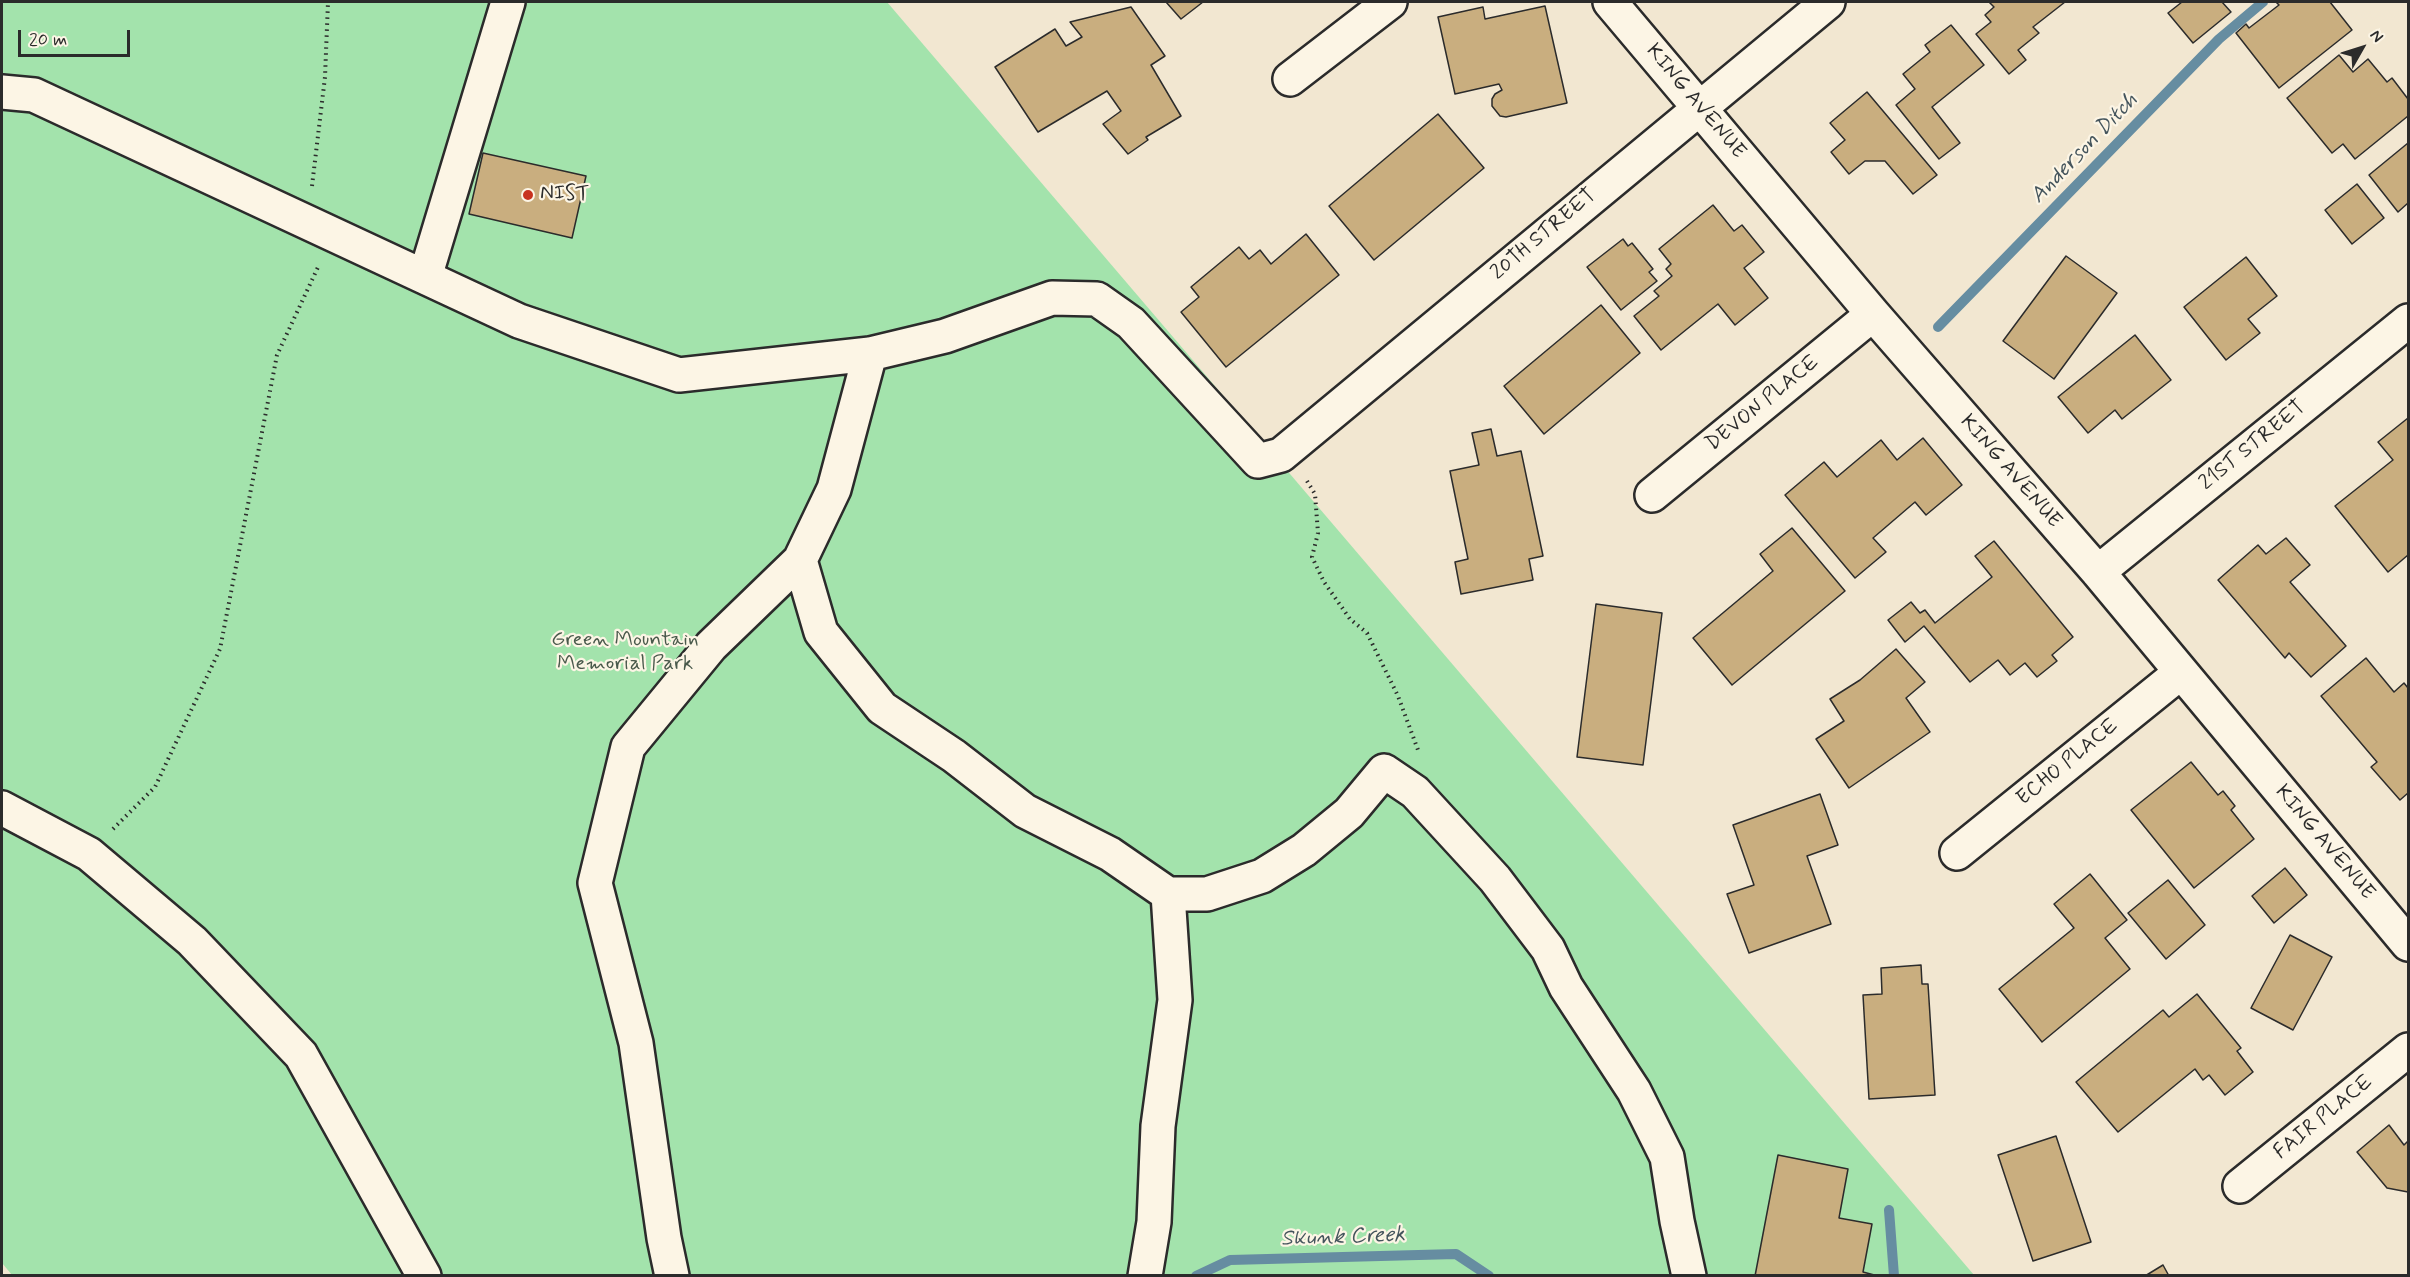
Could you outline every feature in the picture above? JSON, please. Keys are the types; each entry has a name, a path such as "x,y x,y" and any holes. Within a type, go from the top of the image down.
{"street":[{"path":"425,277 508,2"},
{"path":"1290,80 1389,2"},
{"name":"KING AVENUE","path":"1610,2 1873,314 2098,572 2180,673 2409,944"},
{"name":"20TH STREET","path":"1271,457 1828,2"},
{"path":"2,92 34,95 519,321 679,375 870,354 945,336 1052,298 1097,299 1131,323 1271,457"},
{"name":"DEVON PLACE","path":"1652,495 1873,314"},
{"name":"21ST STREET","path":"2098,572 2409,321"},
{"path":"672,1275 664,1238 636,1043 595,883 628,747 711,646 800,560 834,489 870,354"},
{"path":"800,560 821,632 882,708 954,756 1025,811 1110,854 1168,894 1208,894 1262,876 1304,850 1349,813 1384,771 1415,792 1495,879 1548,949 1566,987 1634,1091 1667,1157 1677,1221 1689,1275"},
{"name":"ECHO PLACE","path":"1957,853 2180,673"},
{"path":"2,808 89,854 192,941 301,1055 423,1275"},
{"path":"1145,1275 1154,1222 1158,1126 1175,1000 1168,894"},
{"name":"FAIR PLACE","path":"2240,1186 2409,1050"}],"path":[{"path":"89,854 155,787 220,649 277,355 315,271 334,236 318,209 311,181 325,77 328,2"},
{"path":"1271,457 1296,463 1315,494 1318,532 1312,557 1324,582 1350,619 1367,633 1398,696 1421,758 1415,792"}],"green space":[{"name":"Green Mountain Memorial Park","path":"2,2 887,2 1974,1275 12,1275 2,1263"}],"building":[{"path":"1166,2 1203,2 1181,19"},
{"path":"1989,2 2065,2 2033,27 2039,33 2018,50 2026,60 2009,74 1976,34 1991,22 1985,15 1994,7"},
{"path":"2182,2 2222,2 2231,12 2193,43 2168,13"},
{"path":"2276,2 2330,2 2352,30 2279,88 2236,33 2246,24 2249,28 2279,5"},
{"path":"1545,6 1567,103 1506,117 1500,116 1492,106 1495,94 1502,90 1499,84 1455,94 1438,17 1483,7 1485,19"},
{"path":"1131,7 1165,56 1151,65 1181,116 1146,137 1148,140 1128,154 1103,124 1121,111 1107,91 1038,132 995,67 1055,29 1066,46 1082,37 1070,22"},
{"path":"1951,25 1984,65 1932,107 1960,143 1939,159 1896,105 1915,89 1903,74 1930,52 1925,45"},
{"path":"2339,55 2353,72 2368,59 2387,82 2392,78 2408,99 2408,116 2355,159 2343,144 2332,153 2287,98"},
{"path":"1867,92 1937,175 1913,194 1885,161 1865,161 1849,174 1831,152 1845,140 1830,123"},
{"path":"1438,114 1484,168 1374,260 1329,206"},
{"path":"2408,143 2408,203 2398,212 2369,175"},
{"name":"NIST","path":"483,153 586,176 572,238 469,214"},
{"path":"2357,184 2384,218 2352,244 2325,210"},
{"path":"1713,205 1734,231 1742,225 1764,252 1744,268 1768,298 1735,325 1718,304 1661,350 1634,316 1659,296 1654,291 1672,276 1666,269 1671,264 1659,249"},
{"path":"1306,234 1339,275 1226,367 1181,312 1199,297 1191,287 1239,247 1249,259 1260,250 1271,264"},
{"path":"1623,239 1628,246 1632,243 1653,269 1649,272 1657,281 1621,310 1587,267"},
{"path":"2066,256 2117,293 2054,379 2003,341"},
{"path":"2246,257 2277,296 2248,319 2260,333 2226,360 2184,307"},
{"path":"1601,305 1640,353 1544,434 1504,386"},
{"path":"2135,335 2171,380 2122,419 2115,410 2088,433 2058,397"},
{"path":"2408,418 2408,555 2388,572 2335,506 2393,460 2378,442"},
{"path":"1491,429 1497,456 1521,451 1543,556 1529,559 1533,580 1461,594 1455,562 1468,559 1450,471 1479,465 1472,433"},
{"path":"1923,438 1962,485 1926,515 1915,502 1873,538 1886,552 1855,578 1785,495 1824,462 1837,477 1881,440 1897,460"},
{"path":"1792,528 1845,591 1732,685 1693,638 1773,571 1760,554"},
{"path":"2286,538 2310,565 2290,582 2346,646 2311,677 2289,653 2285,658 2218,580 2258,545 2266,554"},
{"path":"1994,541 2073,637 2052,655 2057,661 2037,677 2025,663 2010,675 1998,660 1970,682 1924,626 1905,642 1888,620 1911,602 1920,613 1925,610 1935,623 1992,577 1975,556"},
{"path":"1596,604 1662,613 1643,765 1577,757"},
{"path":"1896,649 1925,682 1906,698 1930,732 1849,788 1816,739 1844,721 1830,699 1860,680"},
{"path":"2366,658 2394,692 2404,683 2408,688 2408,793 2400,800 2371,767 2377,762 2321,696"},
{"path":"2191,762 2218,795 2223,791 2235,806 2231,810 2254,839 2194,888 2131,810"},
{"path":"1820,794 1838,845 1807,856 1831,924 1749,953 1727,894 1754,885 1733,825"},
{"path":"2285,868 2307,895 2274,923 2252,896"},
{"path":"2090,874 2127,920 2105,938 2130,969 2042,1042 1999,989 2074,928 2054,904"},
{"path":"2168,880 2205,925 2166,959 2128,913"},
{"path":"2290,935 2332,957 2293,1030 2251,1008"},
{"path":"1921,965 1922,984 1928,984 1935,1095 1869,1099 1863,995 1882,994 1881,968"},
{"path":"2197,994 2241,1048 2237,1051 2253,1072 2225,1095 2209,1075 2203,1080 2195,1069 2118,1132 2076,1082 2163,1010 2169,1017"},
{"path":"2389,1125 2404,1145 2408,1141 2408,1192 2387,1188 2357,1152"},
{"path":"2056,1136 2091,1242 2033,1261 1998,1155"},
{"path":"1778,1155 1848,1169 1839,1218 1872,1224 1863,1272 1878,1276 1755,1276"},
{"path":"2163,1265 2169,1276 2145,1276"}],"waterway":[{"name":"Anderson Ditch","path":"1938,327 2219,39 2263,2"},
{"name":"Anderson Ditch","path":"1889,1210 1894,1276"},
{"name":"Skunk Creek","path":"1196,1276 1230,1260 1456,1254 1489,1276"}],"place":[{"name":"NIST","path":"528,195"}]}
